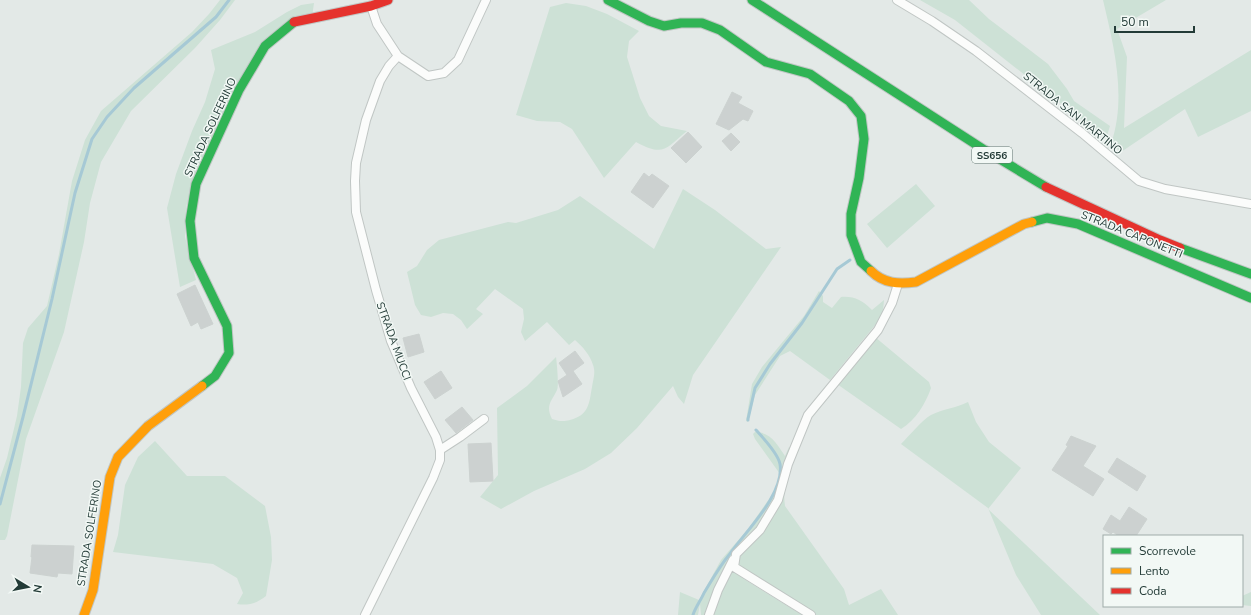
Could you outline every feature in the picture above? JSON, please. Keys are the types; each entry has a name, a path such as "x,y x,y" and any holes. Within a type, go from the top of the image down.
{"main road":[{"path":"371,6 388,0"},
{"path":"608,0 649,21 664,26 681,23 702,23 720,30 766,62 810,74 850,101 861,116 864,139 859,178 851,214 851,235 861,262 878,277 898,284"},
{"name":"SS656","path":"752,0 982,149 1036,181 1068,198 1160,240 1251,274"},
{"name":"STRADA SOLFERINO","path":"84,615 93,590 110,476 118,458 148,426 215,376 229,353 227,326 194,258 190,221 196,184 239,90 265,46 292,22 371,6"},
{"name":"STRADA CAPONETTI","path":"898,284 916,282 1024,224 1047,218 1078,224 1251,298"}],"street":[{"path":"371,6 377,24 398,56 428,76 444,73 458,60 486,0"},
{"name":"STRADA SAN MARTINO","path":"897,0 932,21 976,51 1082,133 1139,181 1165,189 1251,204"},
{"name":"STRADA MUCCI","path":"398,56 389,66 380,81 366,120 356,163 354,181 356,212 376,290 392,341 411,388 436,437 440,450"},
{"path":"709,615 718,590 736,554 760,530 778,500 788,464 808,414 878,330 892,303 898,284"},
{"path":"365,615 433,478 440,460 440,450 460,438 484,419"},
{"path":"736,554 734,567 811,615"}],"green space":[{"path":"220,0 235,0 220,20 195,48 131,111 101,162 90,203 84,242 64,332 26,439 7,536 5,540 0,540 0,478 7,458 17,416 21,387 23,343 28,328 47,306 59,254 72,181 85,140 101,111 192,32"},
{"path":"920,0 969,0 989,19 1048,64 1074,101 1110,126 1106,139 955,20"},
{"path":"1103,0 1166,0 1117,29 1127,57 1124,128 1251,50 1251,111 1198,137 1185,109 1121,152 1111,144 1116,126 1118,108 1117,72 1115,54"},
{"path":"314,3 312,17 264,45 195,179 186,207 185,237 196,280 180,287 167,208 176,174 192,131 205,102 215,69 211,50 255,32 301,5"},
{"path":"566,3 586,6 607,14 639,31 629,41 627,57 640,98 649,116 661,126 687,131 664,149 659,150 645,147 636,142 604,178 572,129 560,122 537,121 516,115 550,7"},
{"path":"916,184 935,206 887,248 867,224"},
{"path":"683,189 715,210 766,249 781,247 693,375 684,404 678,397 673,386 637,428 611,453 585,469 534,491 501,509 480,497 498,475 497,408 527,386 556,357 558,387 550,403 550,414 552,419 558,421 567,421 576,418 585,412 589,404 594,376 592,361 575,340 569,345 547,322 525,341 521,332 524,319 523,309 495,289 476,309 483,314 467,329 461,320 453,314 443,313 431,317 421,315 415,305 407,272 417,266 427,250 439,240 508,222 516,223 558,210 580,196 654,249"},
{"path":"819,291 823,296 823,302 832,308 841,297 858,299 872,310 884,300 883,311 880,319 830,380 790,351 780,356 755,395 748,422 746,421 752,384 762,367 804,316"},
{"path":"875,337 929,382 931,388 919,411 906,426 901,429 837,384"},
{"path":"968,402 976,422 989,442 1021,468 988,509 901,444 927,417"},
{"path":"755,432 769,436 785,456 789,447 796,452 785,485 785,506 844,589 849,605 881,589 898,615 814,615 741,570 744,579 802,615 701,615 700,604 698,615 678,615 680,592 699,600 721,560 748,529 774,492 780,474 755,439 753,434"},
{"path":"155,441 187,476 225,476 265,506 271,537 272,560 266,596 249,604 237,604 243,593 237,578 213,564 113,552 118,535 125,485 138,457"},
{"path":"989,510 1100,615 1041,615 1016,575"},
{"path":"1251,592 1251,606 1243,605 1243,596"}],"building":[{"path":"732,92 742,97 738,103 753,111 748,121 743,119 729,130 716,124"},
{"path":"688,132 702,147 686,163 671,148"},
{"path":"731,133 740,142 731,151 722,141"},
{"path":"644,173 649,177 652,174 669,186 653,208 631,192"},
{"path":"195,285 213,324 201,329 198,322 191,326 177,294"},
{"path":"419,334 424,352 408,357 403,338"},
{"path":"575,351 584,363 573,371 582,384 563,397 558,381 567,375 559,363"},
{"path":"441,371 452,388 435,399 424,382"},
{"path":"462,407 473,420 456,433 445,420"},
{"path":"1071,436 1096,446 1083,466 1104,479 1093,496 1052,470 1068,446 1066,445"},
{"path":"491,443 493,481 470,482 468,444"},
{"path":"1117,458 1146,476 1137,491 1108,472"},
{"path":"1129,507 1147,519 1137,535 1118,535 1113,532 1111,534 1103,529 1111,515 1120,521"},
{"path":"32,545 74,546 72,574 58,573 57,577 30,573"}],"waterway":[{"path":"0,504 52,299 75,193 92,139 107,117 134,88 216,17 229,0"},
{"path":"748,420 755,388 770,364 802,323 837,269 850,260"},
{"path":"693,615 704,593 719,569 762,512 776,488 780,476 779,460 770,446 756,430"}],"traffic: fast":[{"path":"608,0 649,21 664,26 681,23 702,23 720,30 766,62 810,74 849,101 861,116 864,139 859,178 851,214 851,235 861,262 871,271"},
{"path":"752,0 983,149 1046,187"},
{"path":"202,386 215,376 229,353 227,326 194,258 190,221 196,184 239,90 265,46 294,22"},
{"path":"1032,222 1047,218 1078,224 1251,298"},
{"path":"1180,248 1251,274"}],"traffic: slow":[{"path":"871,271 886,281 904,283 916,282 1024,224 1032,222"},
{"path":"84,615 93,590 110,477 118,457 148,426 202,386"}],"traffic: jam":[{"path":"294,22 371,6 388,0"},
{"path":"1046,187 1180,248"}]}
